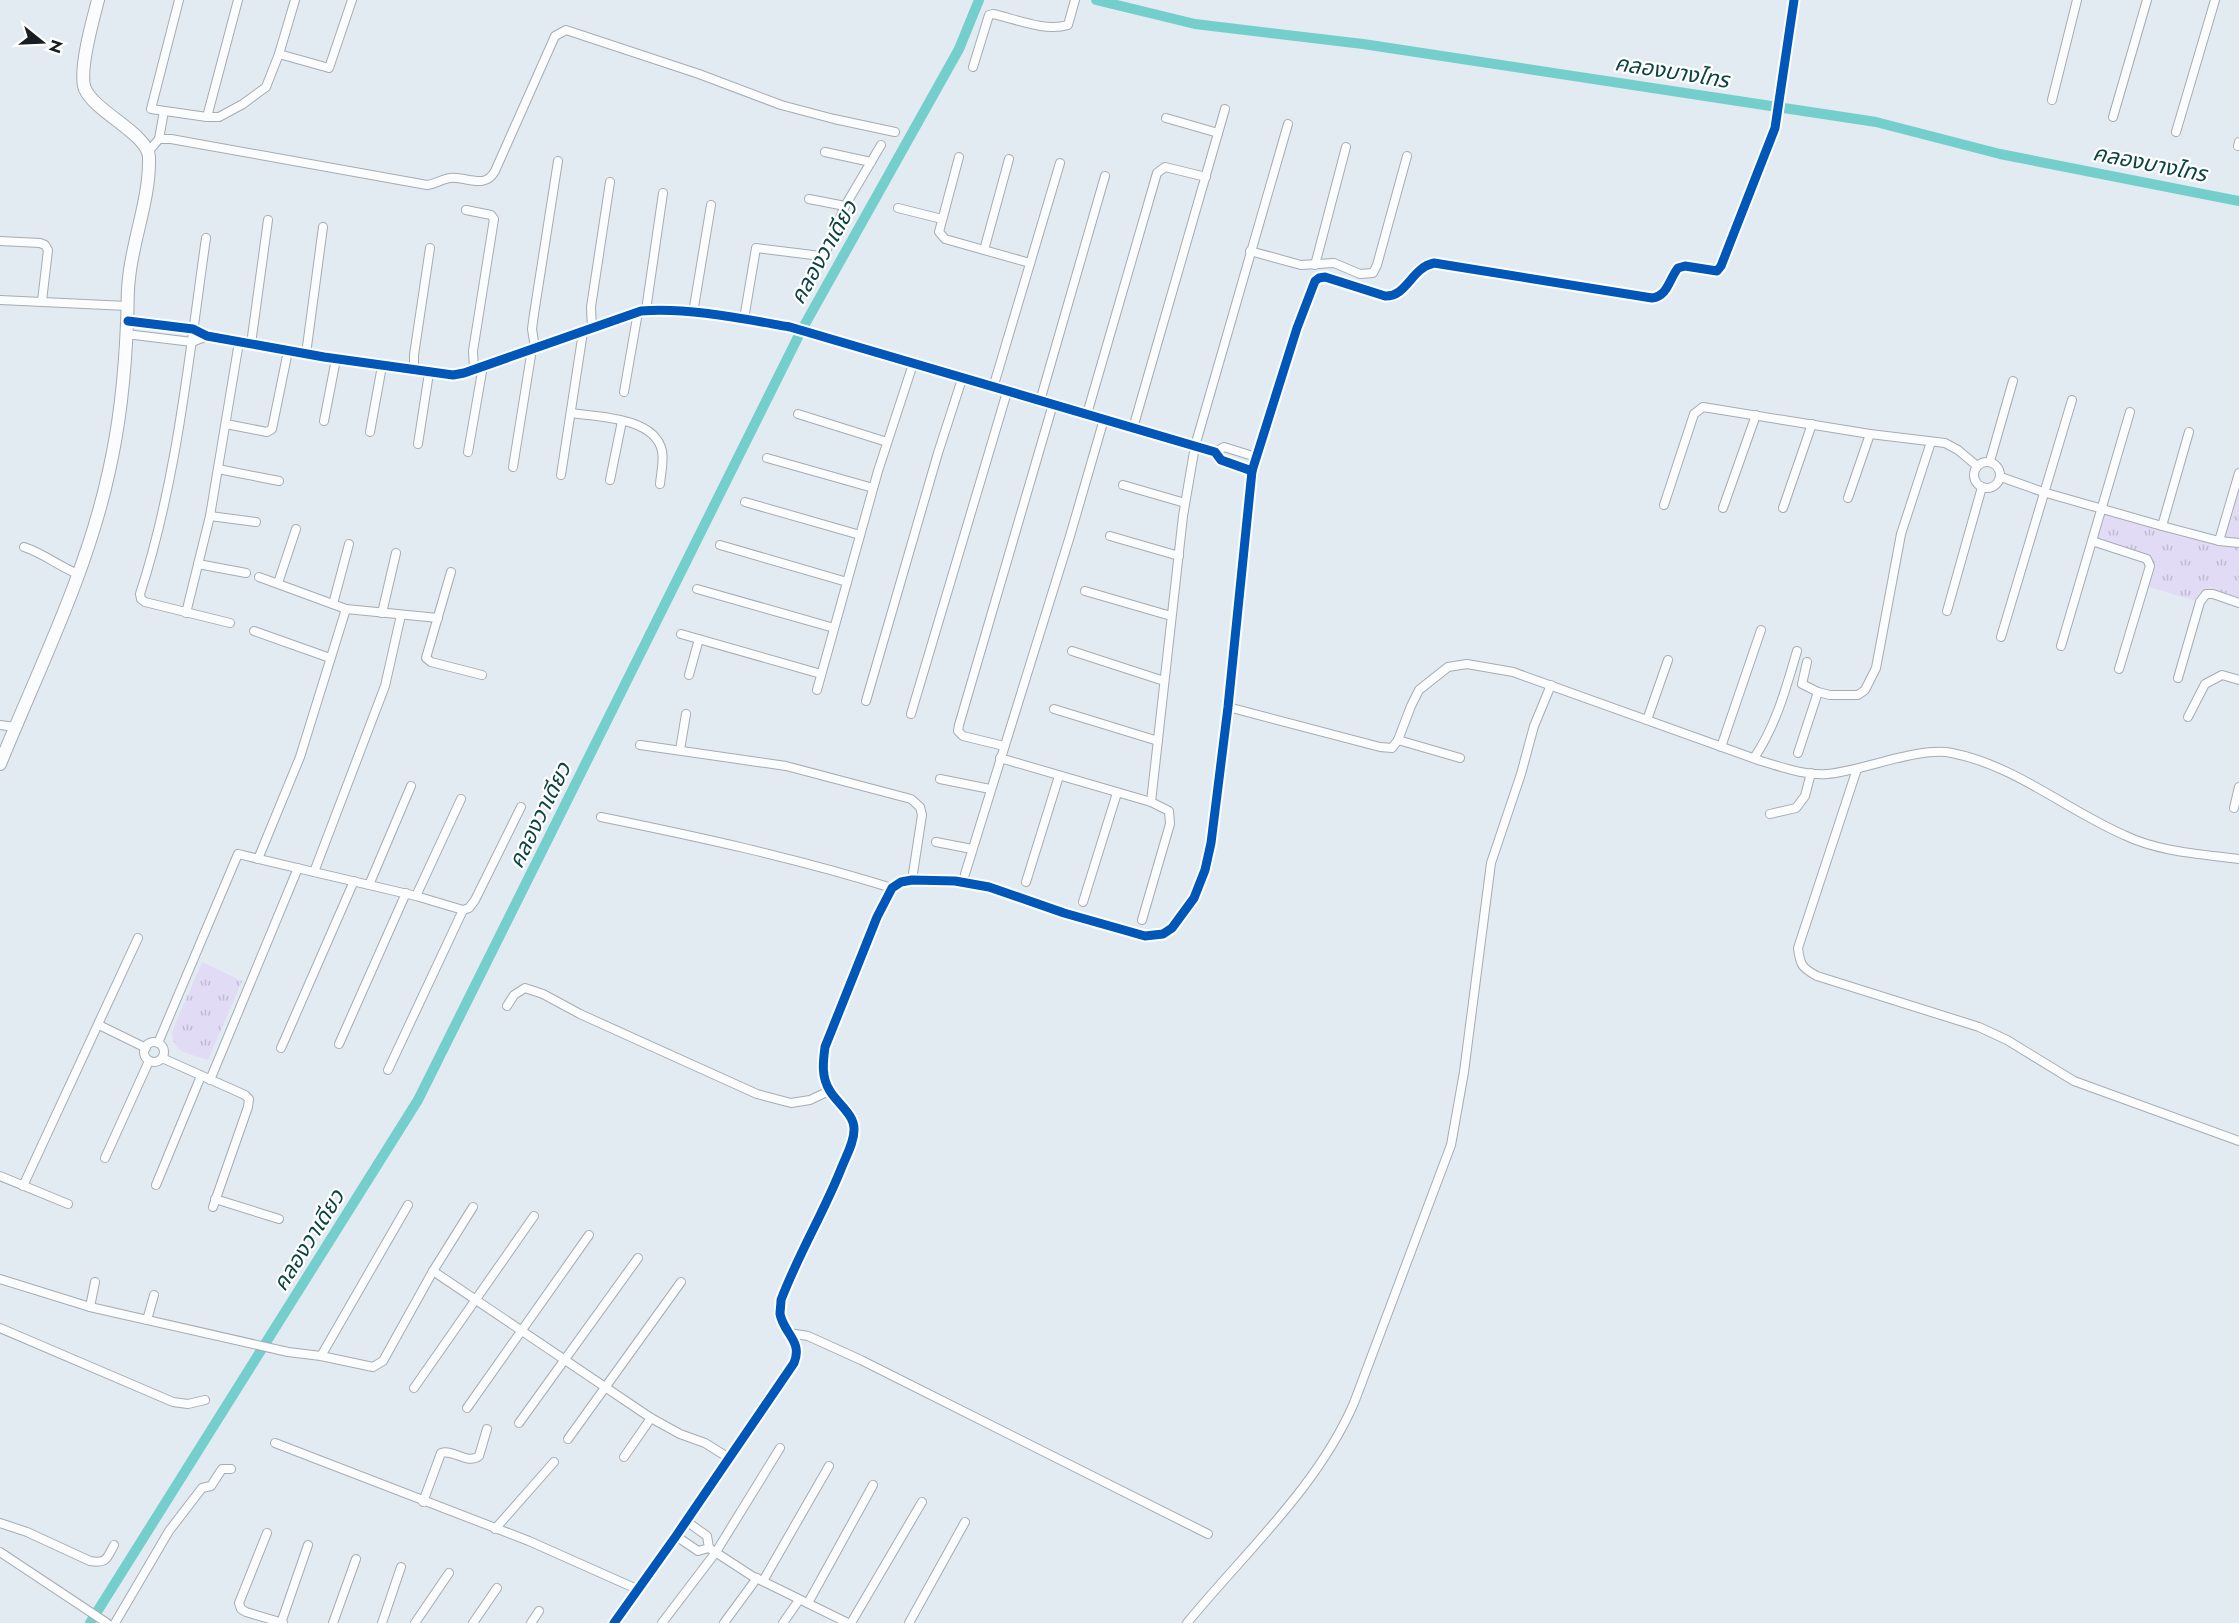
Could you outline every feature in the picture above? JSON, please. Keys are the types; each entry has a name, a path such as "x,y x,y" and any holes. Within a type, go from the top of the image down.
{"street":[{"path":"98,0 85,63 85,88 97,105 128,129 148,152"},
{"path":"179,0 151,109 207,117 219,117 243,104 266,87 279,54 295,0"},
{"path":"207,117 238,0"},
{"path":"279,54 328,68 352,0"},
{"path":"614,1623 794,1364 797,1355 796,1344 780,1313 781,1300 831,1194 853,1140 855,1126 830,1091 822,1067 825,1047 877,917 892,888 912,879 956,881 990,887 1064,913 1145,936 1163,934 1172,928 1194,898 1205,870 1211,843 1228,707 1252,471 1297,328 1315,281 1325,277 1392,297 1399,293 1418,270 1434,263 1652,298 1664,294 1678,268 1684,266 1717,271 1721,267 1775,126 1794,0"},
{"path":"2052,100 2077,0"},
{"path":"2113,117 2147,0"},
{"path":"2176,132 2215,0"},
{"path":"973,67 989,15 993,14 1041,26 1063,27 1070,21 1074,4"},
{"path":"159,139 238,150 427,185 449,178 484,180 492,176 495,171 555,36 566,30 699,74 781,105 895,132"},
{"path":"1133,428 1225,109"},
{"path":"0,764 78,574 94,531 110,469 121,407 130,266 146,192 148,152 159,139 164,111"},
{"path":"1166,118 1218,133"},
{"path":"1151,802 1185,503 1195,446 1288,124"},
{"path":"744,319 756,248 821,256 825,254 845,206 881,146"},
{"path":"1315,265 1346,147"},
{"path":"825,152 871,162"},
{"path":"1250,251 1302,265 1334,263 1360,274 1373,273 1407,156"},
{"path":"960,157 939,232 945,238 1030,263"},
{"path":"984,250 1009,159"},
{"path":"513,467 533,348 534,314 558,161"},
{"path":"993,388 1060,163"},
{"path":"1087,414 1157,173 1165,168 1206,177"},
{"path":"1040,401 1105,176"},
{"path":"592,329 591,307 610,182"},
{"path":"624,392 642,311 663,193"},
{"path":"809,199 845,206"},
{"path":"693,314 711,205"},
{"path":"898,208 942,219"},
{"path":"466,210 491,215 494,224 473,351 478,368 468,452"},
{"path":"251,344 268,220"},
{"path":"306,354 323,227"},
{"path":"206,238 192,342 161,517 140,594 141,599 145,602 186,614 230,623"},
{"path":"0,240 45,245 48,250 42,301"},
{"path":"414,371 414,355 430,248"},
{"path":"0,300 127,306"},
{"path":"128,321 193,329 207,336 336,359 453,375 642,311 744,319 790,327 1195,446 1215,452 1221,460 1252,471"},
{"path":"561,475 583,332"},
{"path":"126,334 192,342 207,336"},
{"path":"186,614 210,516 239,342"},
{"path":"226,423 267,432 272,429 288,351"},
{"path":"324,421 336,359"},
{"path":"817,690 873,488 913,364"},
{"path":"370,432 382,366"},
{"path":"417,444 429,373"},
{"path":"866,700 962,379"},
{"path":"1990,461 2013,381"},
{"path":"911,714 1007,392"},
{"path":"2001,637 2072,400"},
{"path":"1004,746 963,736 958,731 1053,404"},
{"path":"1664,505 1694,414 1703,407 1870,434 1945,443 1958,450 1977,466"},
{"path":"2061,646 2130,412"},
{"path":"570,413 638,424 650,431 662,448 660,484"},
{"path":"798,414 887,442"},
{"path":"1723,508 1756,415"},
{"path":"965,874 1104,419"},
{"path":"610,480 622,421"},
{"path":"1783,508 1812,424"},
{"path":"2162,526 2189,432"},
{"path":"1848,498 1870,434"},
{"path":"1807,662 1802,684 1818,692 1830,695 1858,695 1865,690 1876,668 1901,534 1931,442"},
{"path":"1215,452 1224,447 1256,456"},
{"path":"767,458 873,488"},
{"path":"1990,461 1999,467 2001,477 1997,484 1990,488 1982,488 1974,478 1977,466 1990,461"},
{"path":"218,469 279,481"},
{"path":"2219,541 2239,473"},
{"path":"2001,477 2043,492 2162,526 2219,541 2239,543"},
{"path":"1123,485 1185,503"},
{"path":"1947,611 1982,488"},
{"path":"745,502 860,535"},
{"path":"210,516 256,522"},
{"path":"278,583 296,529"},
{"path":"1110,536 1179,555"},
{"path":"2092,541 2147,559 2150,566 2119,669"},
{"path":"333,604 349,544"},
{"path":"720,545 847,582"},
{"path":"24,547 43,553 58,566 78,574"},
{"path":"382,613 396,553"},
{"path":"198,564 246,573"},
{"path":"451,572 426,658 428,661 482,675"},
{"path":"259,577 346,609 438,618"},
{"path":"697,589 834,628"},
{"path":"1085,591 1172,616"},
{"path":"2178,678 2200,602 2206,594 2214,594 2239,603"},
{"path":"258,859 300,757 318,706 346,609"},
{"path":"314,872 385,686 401,615"},
{"path":"1722,747 1761,630"},
{"path":"254,631 330,658"},
{"path":"681,634 821,674"},
{"path":"689,675 699,639"},
{"path":"1072,651 1164,681"},
{"path":"1754,758 1764,743 1783,699 1797,651"},
{"path":"1647,720 1668,660"},
{"path":"1228,707 1380,747 1392,748 1398,740 1419,690 1448,667 1467,664 1513,672 1754,758 1811,773 1825,774 1857,769 1897,758 1950,752 1997,766 2123,835 2176,851 2239,859"},
{"path":"2188,717 2205,684 2222,675 2239,680"},
{"path":"1187,1623 1271,1529 1337,1438 1354,1404 1451,1145 1464,1072 1491,863 1521,774 1534,726 1551,685"},
{"path":"1798,753 1818,692"},
{"path":"1054,709 1158,741"},
{"path":"680,750 686,714"},
{"path":"0,725 15,727"},
{"path":"1398,740 1460,758"},
{"path":"640,745 786,766 910,799 920,807 922,815 912,879"},
{"path":"1000,758 1151,802 1169,811 1171,816 1142,920"},
{"path":"1857,769 1798,948 1799,963 1817,975 1978,1027 2007,1040 2060,1073 2086,1086 2239,1141"},
{"path":"1770,814 1796,808 1805,796 1811,773"},
{"path":"1026,882 1059,776"},
{"path":"940,779 990,789"},
{"path":"369,885 411,786"},
{"path":"2234,808 2239,787"},
{"path":"1083,902 1117,793"},
{"path":"416,896 461,799"},
{"path":"388,1070 464,910 469,908 475,900 521,807"},
{"path":"601,817 710,839 892,888"},
{"path":"936,842 972,849"},
{"path":"158,1043 238,854 406,893 464,910"},
{"path":"156,1185 298,868"},
{"path":"281,1048 354,881"},
{"path":"339,1044 406,893"},
{"path":"24,1186 138,938"},
{"path":"507,1006 514,994 525,988 543,994 580,1014 757,1094 791,1103 810,1100 830,1091"},
{"path":"99,1025 146,1048"},
{"path":"152,1043 158,1043 164,1049 162,1058 155,1062 149,1060 145,1053 146,1048 152,1043"},
{"path":"162,1058 245,1095 249,1099 214,1203 279,1219"},
{"path":"105,1158 149,1060"},
{"path":"0,1176 68,1204"},
{"path":"321,1356 408,1205"},
{"path":"0,1279 90,1307 288,1352 373,1367 383,1361 433,1271 473,1207"},
{"path":"414,1388 534,1216"},
{"path":"467,1408 524,1331 589,1235"},
{"path":"519,1424 638,1258"},
{"path":"433,1271 651,1418 680,1434 705,1443 729,1458"},
{"path":"90,1307 95,1282"},
{"path":"568,1438 681,1282"},
{"path":"147,1320 153,1295"},
{"path":"0,1328 173,1401 188,1404 204,1400"},
{"path":"789,1333 808,1336 861,1360 1208,1534"},
{"path":"624,1457 651,1418"},
{"path":"423,1502 441,1453 446,1452 472,1460 476,1458 487,1429"},
{"path":"275,1443 495,1529 639,1590"},
{"path":"662,1623 780,1448"},
{"path":"495,1529 554,1462"},
{"path":"724,1623 760,1580 829,1466"},
{"path":"115,1623 169,1531 202,1488 211,1486 222,1469 231,1468"},
{"path":"783,1623 804,1602 873,1485"},
{"path":"686,1521 707,1536 713,1550 760,1580 848,1623 922,1502"},
{"path":"909,1623 965,1522"},
{"path":"0,1523 27,1532 90,1561 106,1560 114,1545"},
{"path":"267,1533 239,1603 241,1609 246,1612 282,1623 309,1545"},
{"path":"676,1536 698,1551 713,1550"},
{"path":"0,1552 106,1623"},
{"path":"333,1623 356,1559"},
{"path":"382,1623 401,1567"},
{"path":"415,1623 449,1573"},
{"path":"473,1623 497,1588"},
{"path":"531,1623 539,1611"}],"green space":[{"path":"2239,472 2239,603 2203,592 2200,602 2142,585 2149,560 2090,546 2103,508 2219,541"},
{"path":"202,962 242,981 208,1060 179,1049 175,1045 172,1032"}],"waterway":[{"name":"คลองวาเดียว","path":"90,1623 418,1100 800,333 959,49 979,0"},
{"name":"คลองบางไทร","path":"1096,0 1195,24 1363,44 1876,122 2000,154 2239,201"}],"cycle path":[{"path":"614,1623 794,1363 795,1343 782,1321 781,1300 834,1186 854,1135 852,1119 833,1096 825,1080 823,1064 825,1047 877,917 892,888 901,882 912,880 955,881 989,887 1064,913 1145,936 1163,934 1172,928 1194,898 1205,870 1211,843 1228,707 1252,471 1297,328 1315,281 1325,277 1385,296 1392,295 1399,292 1420,270 1434,263 1652,298 1665,291 1678,268 1685,266 1717,271 1721,266 1775,128 1794,0"},
{"path":"128,321 193,329 207,336 324,357 453,375 641,311 715,314 790,327 1215,452 1221,460 1252,471"}]}
